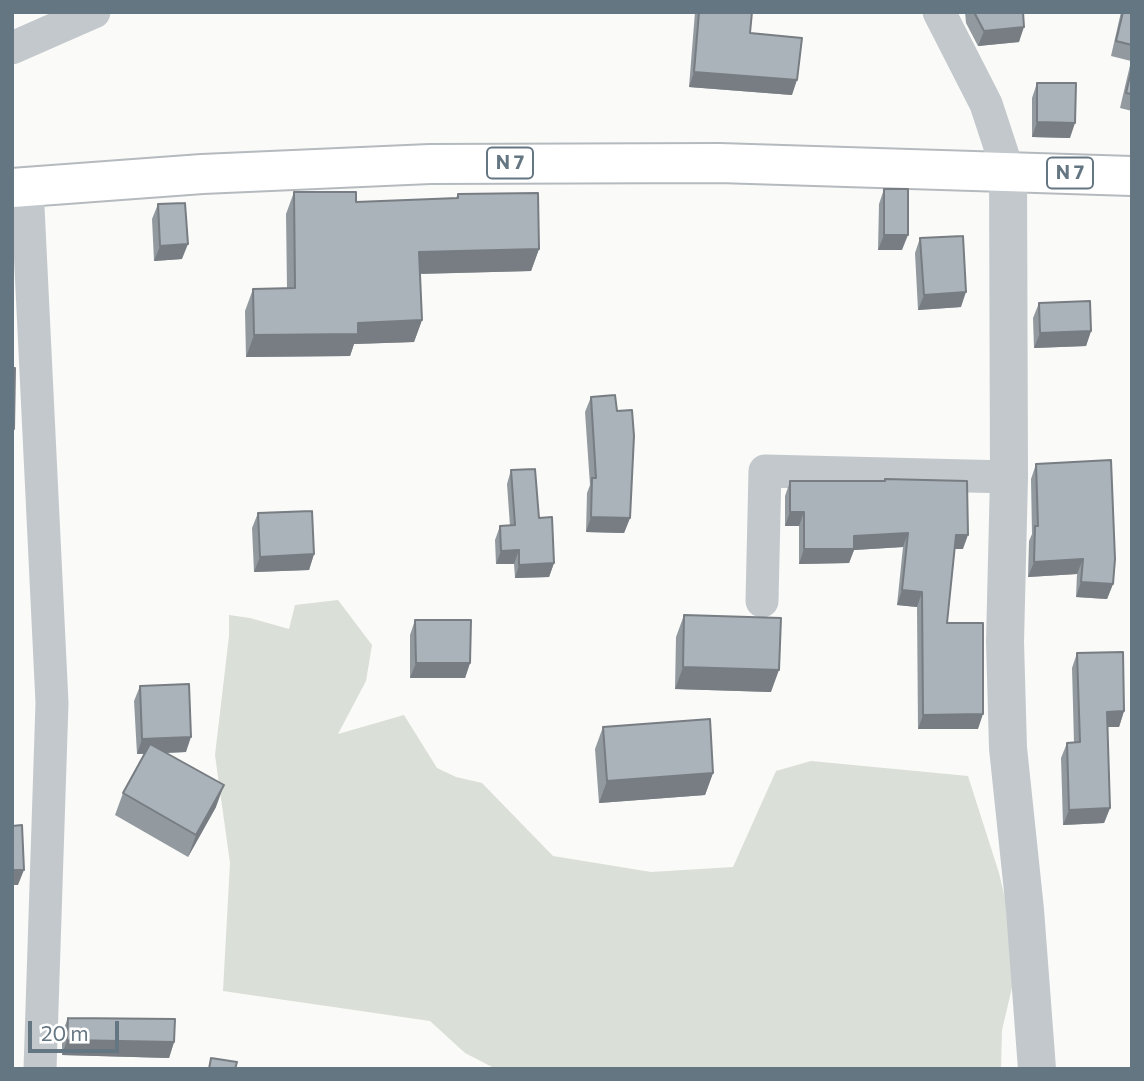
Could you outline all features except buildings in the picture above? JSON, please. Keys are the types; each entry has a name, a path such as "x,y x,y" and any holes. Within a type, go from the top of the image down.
{"main road":[{"name":"N 7","path":"19,187 202,174 430,164 719,163 1132,176"}],"street":[{"path":"14,38 94,12"},
{"path":"939,12 985,104 1008,171 1009,477 1005,642 1008,748 1025,910 1037,1069"},
{"path":"19,187 52,703 40,1069"},
{"path":"762,601 765,471 1009,477"}],"shaded area":[{"path":"338,600 372,645 366,681 338,734 404,715 437,768 456,777 482,783 553,856 651,872 733,867 776,771 811,761 968,776 999,873 1019,958 1002,1030 1001,1069 496,1069 465,1053 430,1021 223,991 230,863 215,755 229,615 289,629 295,605"}]}
